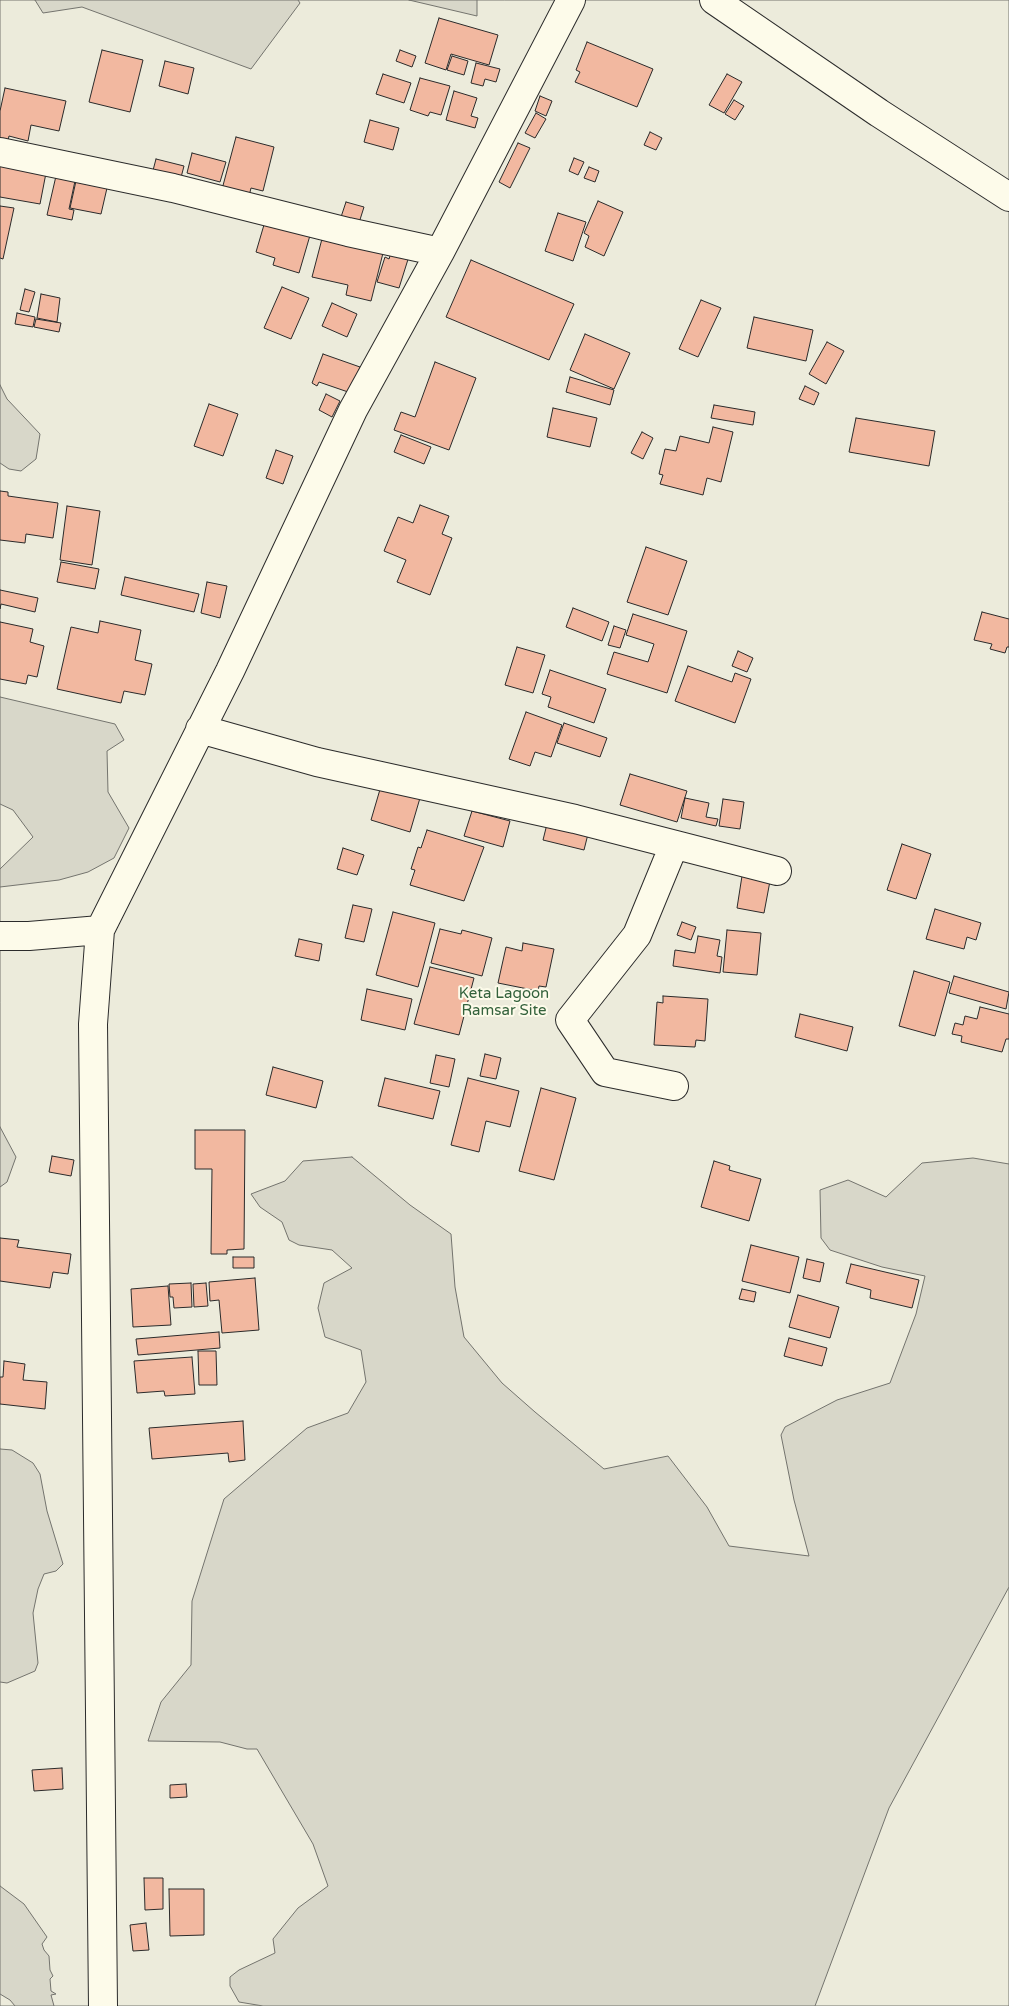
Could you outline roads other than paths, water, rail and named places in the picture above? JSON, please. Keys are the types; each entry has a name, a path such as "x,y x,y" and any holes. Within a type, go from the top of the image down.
{"street":[{"path":"103,2006 93,1024 100,930 230,671 353,410 440,252 571,0"},
{"path":"714,0 880,113 1009,197"},
{"path":"0,152 172,188 348,232 440,252"},
{"path":"200,729 317,762 575,819 776,871"},
{"path":"674,845 637,935 570,1020 605,1072 674,1086"},
{"path":"0,936 29,936 100,930"}],"park label":[{"name":"Keta Lagoon Ramsar Site","path":"504,1002"}]}
